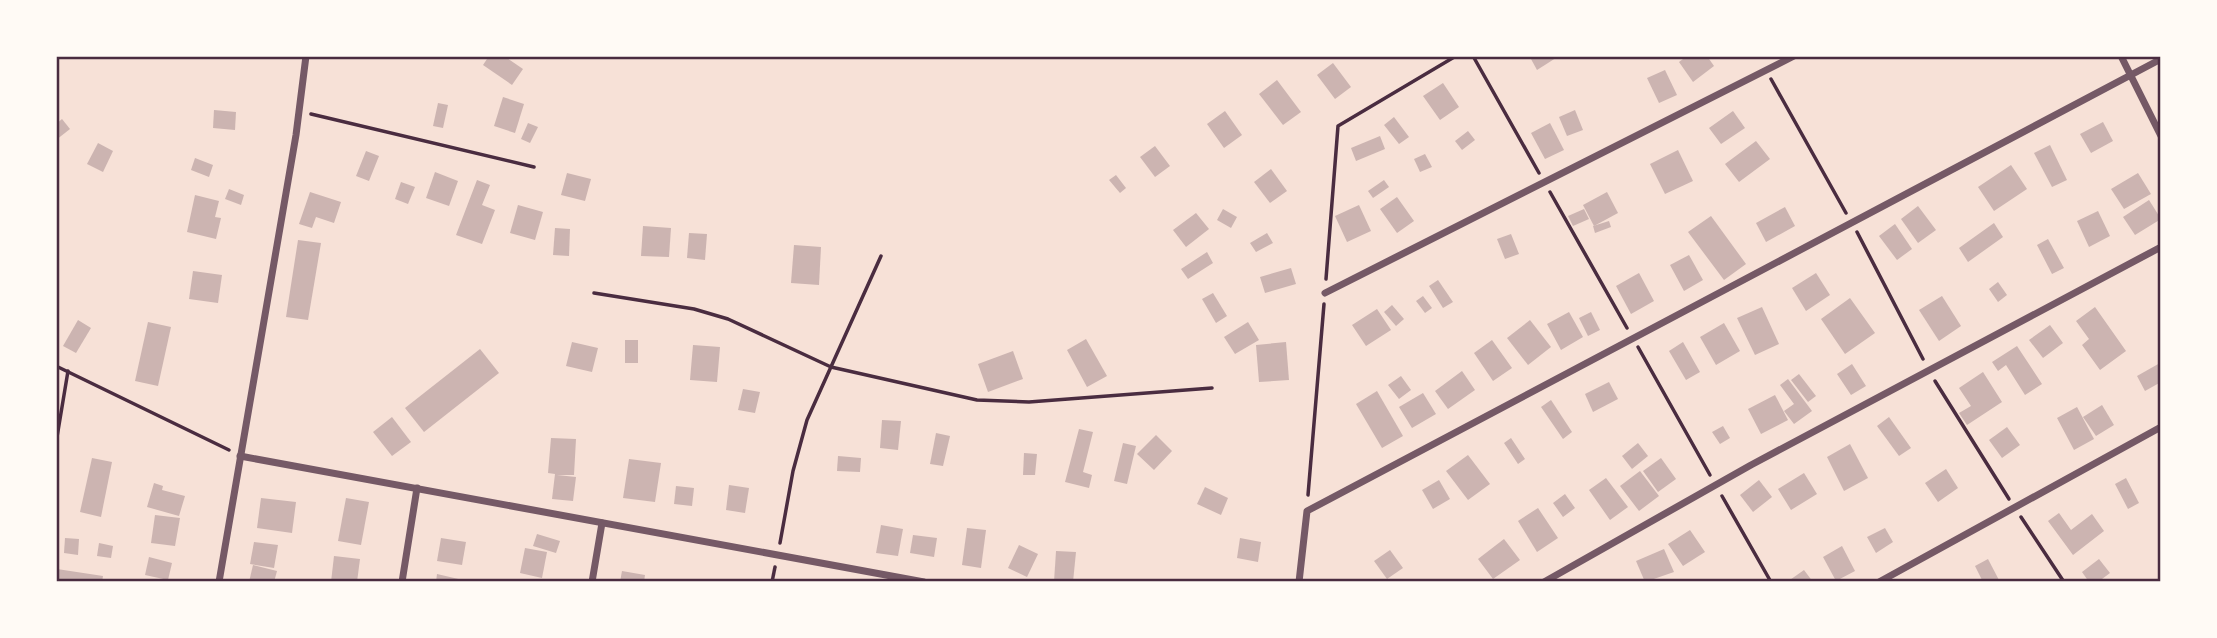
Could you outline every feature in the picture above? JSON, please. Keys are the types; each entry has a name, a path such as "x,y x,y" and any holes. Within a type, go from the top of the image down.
{"street":[{"path":"219,582 306,56"},
{"path":"1325,293 1794,56"},
{"path":"2120,56 2161,136"},
{"path":"1299,582 1307,511 2161,59"},
{"path":"1544,582 1716,485 2161,247"},
{"path":"1879,582 2161,427"},
{"path":"240,456 924,582"},
{"path":"402,582 417,488"},
{"path":"592,582 602,523"}],"path":[{"path":"1307,511 1338,126 1456,56"},
{"path":"1473,56 1771,582"},
{"path":"1766,70 1852,224 1929,371 2014,508 2064,582"},
{"path":"299,111 534,167"},
{"path":"772,582 793,471 807,420 881,256"},
{"path":"594,293 694,309 728,318 831,367 977,400 1028,402 1212,388"},
{"path":"56,366 240,456"},
{"path":"56,443 68,371"}],"building":[{"path":"489,56 504,56 523,69 512,85 483,65"},
{"path":"1535,56 1559,56 1537,70 1531,59"},
{"path":"1687,56 1707,56 1714,66 1693,82 1679,62"},
{"path":"1333,63 1351,87 1335,99 1317,75"},
{"path":"1665,70 1677,95 1659,103 1647,78"},
{"path":"1277,80 1301,112 1283,125 1259,94"},
{"path":"1443,83 1459,107 1440,120 1423,96"},
{"path":"503,97 524,104 515,133 494,126"},
{"path":"438,103 448,105 443,128 433,126"},
{"path":"214,110 236,112 235,130 213,128"},
{"path":"1575,110 1583,130 1567,136 1559,117"},
{"path":"1225,111 1242,135 1224,148 1207,124"},
{"path":"1733,111 1745,128 1721,144 1709,128"},
{"path":"1394,117 1409,137 1399,144 1384,125"},
{"path":"62,119 70,129 56,140 56,124"},
{"path":"2103,122 2113,141 2091,153 2080,134"},
{"path":"528,123 538,127 530,143 521,139"},
{"path":"1550,123 1564,150 1545,159 1531,133"},
{"path":"1468,131 1475,140 1462,150 1455,141"},
{"path":"1380,136 1385,149 1356,161 1351,148"},
{"path":"1756,141 1770,159 1739,182 1725,164"},
{"path":"98,143 113,151 103,172 87,164"},
{"path":"2050,145 2067,180 2052,187 2034,153"},
{"path":"1155,146 1170,166 1155,177 1140,157"},
{"path":"1678,150 1693,181 1665,194 1650,164"},
{"path":"366,151 379,156 369,181 356,176"},
{"path":"1425,154 1432,167 1420,172 1414,159"},
{"path":"195,158 213,165 209,177 191,170"},
{"path":"2011,165 2027,189 1994,211 1978,187"},
{"path":"1271,169 1287,191 1270,203 1254,182"},
{"path":"435,172 458,181 449,206 426,198"},
{"path":"567,173 591,179 585,201 561,195"},
{"path":"2138,173 2151,194 2124,209 2111,189"},
{"path":"1116,175 1126,188 1120,193 1109,180"},
{"path":"477,180 490,185 482,205 495,210 482,244 456,235"},
{"path":"1384,180 1389,187 1373,198 1368,191"},
{"path":"401,182 415,187 408,204 395,199"},
{"path":"229,189 244,195 241,205 225,199"},
{"path":"310,192 341,202 334,223 316,217 312,228 299,224"},
{"path":"1607,192 1618,213 1594,226 1583,205"},
{"path":"195,195 219,201 215,217 221,218 216,239 187,232"},
{"path":"1397,197 1414,221 1397,233 1380,209"},
{"path":"2149,200 2161,219 2135,235 2123,217"},
{"path":"518,205 543,212 535,240 510,233"},
{"path":"1359,205 1371,231 1347,242 1335,216"},
{"path":"1918,206 1936,230 1918,243 1901,219"},
{"path":"1785,207 1795,226 1766,242 1756,223"},
{"path":"1223,209 1237,217 1231,228 1217,220"},
{"path":"1584,209 1589,219 1573,226 1568,216"},
{"path":"2098,211 2110,236 2089,247 2077,221"},
{"path":"1196,213 1209,229 1186,247 1173,230"},
{"path":"1711,216 1746,264 1724,280 1688,232"},
{"path":"1609,221 1611,227 1595,233 1593,226"},
{"path":"1994,223 2003,237 1968,262 1959,248"},
{"path":"1895,224 1912,249 1897,260 1879,236"},
{"path":"643,226 671,228 669,257 641,256"},
{"path":"555,228 570,229 569,256 553,255"},
{"path":"689,233 707,234 705,260 687,258"},
{"path":"1267,233 1273,243 1256,252 1250,243"},
{"path":"1511,234 1519,254 1505,259 1497,239"},
{"path":"2048,239 2064,268 2052,274 2037,245"},
{"path":"298,240 321,243 308,320 286,317"},
{"path":"794,245 821,247 819,285 791,283"},
{"path":"1207,252 1213,263 1188,279 1181,269"},
{"path":"1689,255 1703,280 1684,291 1670,265"},
{"path":"1291,268 1296,284 1265,293 1260,277"},
{"path":"193,271 222,275 218,303 189,299"},
{"path":"1639,273 1654,301 1631,314 1616,286"},
{"path":"1816,273 1830,295 1806,311 1792,288"},
{"path":"1438,280 1453,302 1443,308 1429,286"},
{"path":"1998,282 2007,295 1998,302 1989,289"},
{"path":"1213,293 1227,316 1216,323 1202,299"},
{"path":"1423,296 1432,308 1425,313 1416,301"},
{"path":"1942,296 1961,326 1939,341 1919,310"},
{"path":"1850,298 1875,333 1845,354 1821,319"},
{"path":"1392,305 1404,319 1396,326 1384,312"},
{"path":"1762,307 1779,344 1755,355 1737,318"},
{"path":"2095,307 2126,351 2100,370 2082,345 2089,339 2076,321"},
{"path":"1377,309 1391,330 1366,346 1352,325"},
{"path":"1569,312 1583,337 1561,350 1547,324"},
{"path":"1591,312 1600,330 1588,336 1579,318"},
{"path":"78,320 91,328 76,353 63,346"},
{"path":"1530,320 1551,347 1528,365 1507,338"},
{"path":"148,322 171,327 158,386 135,381"},
{"path":"1248,322 1259,340 1235,354 1224,337"},
{"path":"1724,323 1740,351 1716,365 1700,337"},
{"path":"2050,325 2063,343 2043,358 2029,340"},
{"path":"1086,339 1107,376 1087,387 1067,350"},
{"path":"625,340 638,340 638,363 625,363"},
{"path":"1492,340 1512,368 1493,381 1474,353"},
{"path":"572,342 598,348 592,372 566,366"},
{"path":"1286,342 1289,380 1259,382 1256,345"},
{"path":"1683,342 1700,372 1686,380 1669,351"},
{"path":"693,345 720,347 717,382 690,380"},
{"path":"2017,346 2042,384 2025,395 2006,365 1998,371 1992,362"},
{"path":"480,349 499,373 424,432 405,408"},
{"path":"1013,351 1023,379 988,392 978,364"},
{"path":"2160,363 2161,382 2145,391 2137,376"},
{"path":"1852,364 1866,386 1851,395 1837,374"},
{"path":"1462,371 1475,390 1448,409 1435,391"},
{"path":"1983,372 2002,402 1967,425 1959,413 1971,406 1959,388"},
{"path":"1799,374 1816,396 1808,402 1791,380"},
{"path":"1401,376 1411,390 1399,399 1388,385"},
{"path":"1788,379 1812,411 1794,424 1784,411 1794,404 1780,385"},
{"path":"1609,382 1618,399 1593,412 1585,394"},
{"path":"743,389 760,392 755,413 738,410"},
{"path":"1377,391 1403,436 1382,448 1356,404"},
{"path":"1423,393 1436,414 1412,428 1399,407"},
{"path":"1775,395 1788,420 1761,434 1748,409"},
{"path":"1551,400 1572,432 1563,439 1541,407"},
{"path":"2102,405 2114,425 2096,436 2083,417"},
{"path":"2077,407 2094,439 2074,450 2057,418"},
{"path":"392,417 411,442 392,456 373,432"},
{"path":"1889,417 1911,448 1899,456 1877,426"},
{"path":"882,420 901,421 898,450 880,448"},
{"path":"1723,426 1730,438 1720,444 1712,432"},
{"path":"2007,427 2020,445 2002,458 1989,440"},
{"path":"1079,429 1093,432 1083,472 1092,475 1089,488 1065,482"},
{"path":"936,433 950,436 943,466 930,464"},
{"path":"1156,435 1172,451 1154,470 1137,454"},
{"path":"551,438 576,439 574,475 557,475 576,477 573,501 552,499 555,474 548,473"},
{"path":"1511,438 1525,459 1518,464 1504,443"},
{"path":"1123,443 1136,446 1127,484 1114,481"},
{"path":"1638,443 1648,456 1632,469 1622,456"},
{"path":"1850,444 1868,478 1844,491 1827,457"},
{"path":"1024,453 1037,454 1035,475 1023,475"},
{"path":"1468,455 1490,484 1468,500 1446,471"},
{"path":"838,456 861,458 860,472 837,471"},
{"path":"92,458 112,462 101,517 80,512"},
{"path":"1661,458 1676,479 1658,492 1643,471"},
{"path":"629,459 661,463 655,502 623,498"},
{"path":"1946,469 1958,488 1938,502 1925,483"},
{"path":"1640,471 1659,496 1639,511 1620,486"},
{"path":"1804,473 1817,494 1791,510 1778,489"},
{"path":"1606,478 1628,507 1610,520 1589,490"},
{"path":"2126,478 2139,503 2128,509 2115,484"},
{"path":"1439,480 1450,499 1433,509 1422,490"},
{"path":"1759,480 1772,497 1753,512 1740,495"},
{"path":"154,483 163,486 162,490 185,496 179,516 147,507"},
{"path":"729,485 749,488 745,513 726,510"},
{"path":"676,486 694,488 692,506 674,504"},
{"path":"1205,487 1228,498 1221,515 1197,504"},
{"path":"1565,494 1575,508 1563,517 1553,503"},
{"path":"261,498 296,502 292,533 257,528"},
{"path":"346,498 369,502 361,545 338,541"},
{"path":"1538,508 1558,538 1537,552 1518,521"},
{"path":"2059,513 2071,530 2092,514 2104,531 2073,555 2048,521"},
{"path":"155,515 180,518 175,546 151,543"},
{"path":"881,525 903,529 898,556 876,553"},
{"path":"967,528 986,530 981,568 962,565"},
{"path":"1885,528 1893,542 1876,553 1867,537"},
{"path":"1690,530 1705,552 1683,566 1668,544"},
{"path":"537,534 560,541 556,553 533,546"},
{"path":"913,535 937,538 934,557 910,553"},
{"path":"65,538 79,539 78,555 64,553"},
{"path":"441,538 466,542 462,565 437,561"},
{"path":"1240,538 1261,542 1258,562 1237,558"},
{"path":"1504,539 1520,560 1493,579 1478,559"},
{"path":"254,542 278,545 274,568 250,564"},
{"path":"99,543 113,546 111,558 97,556"},
{"path":"1019,545 1038,554 1027,577 1008,568"},
{"path":"1842,546 1855,571 1836,581 1823,557"},
{"path":"525,548 547,552 542,578 520,573"},
{"path":"1664,549 1674,572 1645,582 1636,561"},
{"path":"1390,550 1403,568 1387,579 1374,561"},
{"path":"1056,551 1076,552 1073,582 1054,582"},
{"path":"334,556 360,559 357,582 331,582"},
{"path":"149,557 172,563 168,580 145,575"},
{"path":"1988,559 2000,582 1983,582 1975,566"},
{"path":"2099,559 2110,573 2098,582 2089,582 2082,572"},
{"path":"253,565 277,571 274,582 249,582"},
{"path":"57,569 103,576 102,582 56,582"},
{"path":"1804,570 1813,582 1787,582"},
{"path":"622,571 645,575 644,582 620,582"},
{"path":"437,574 467,581 467,582 436,582"}]}
